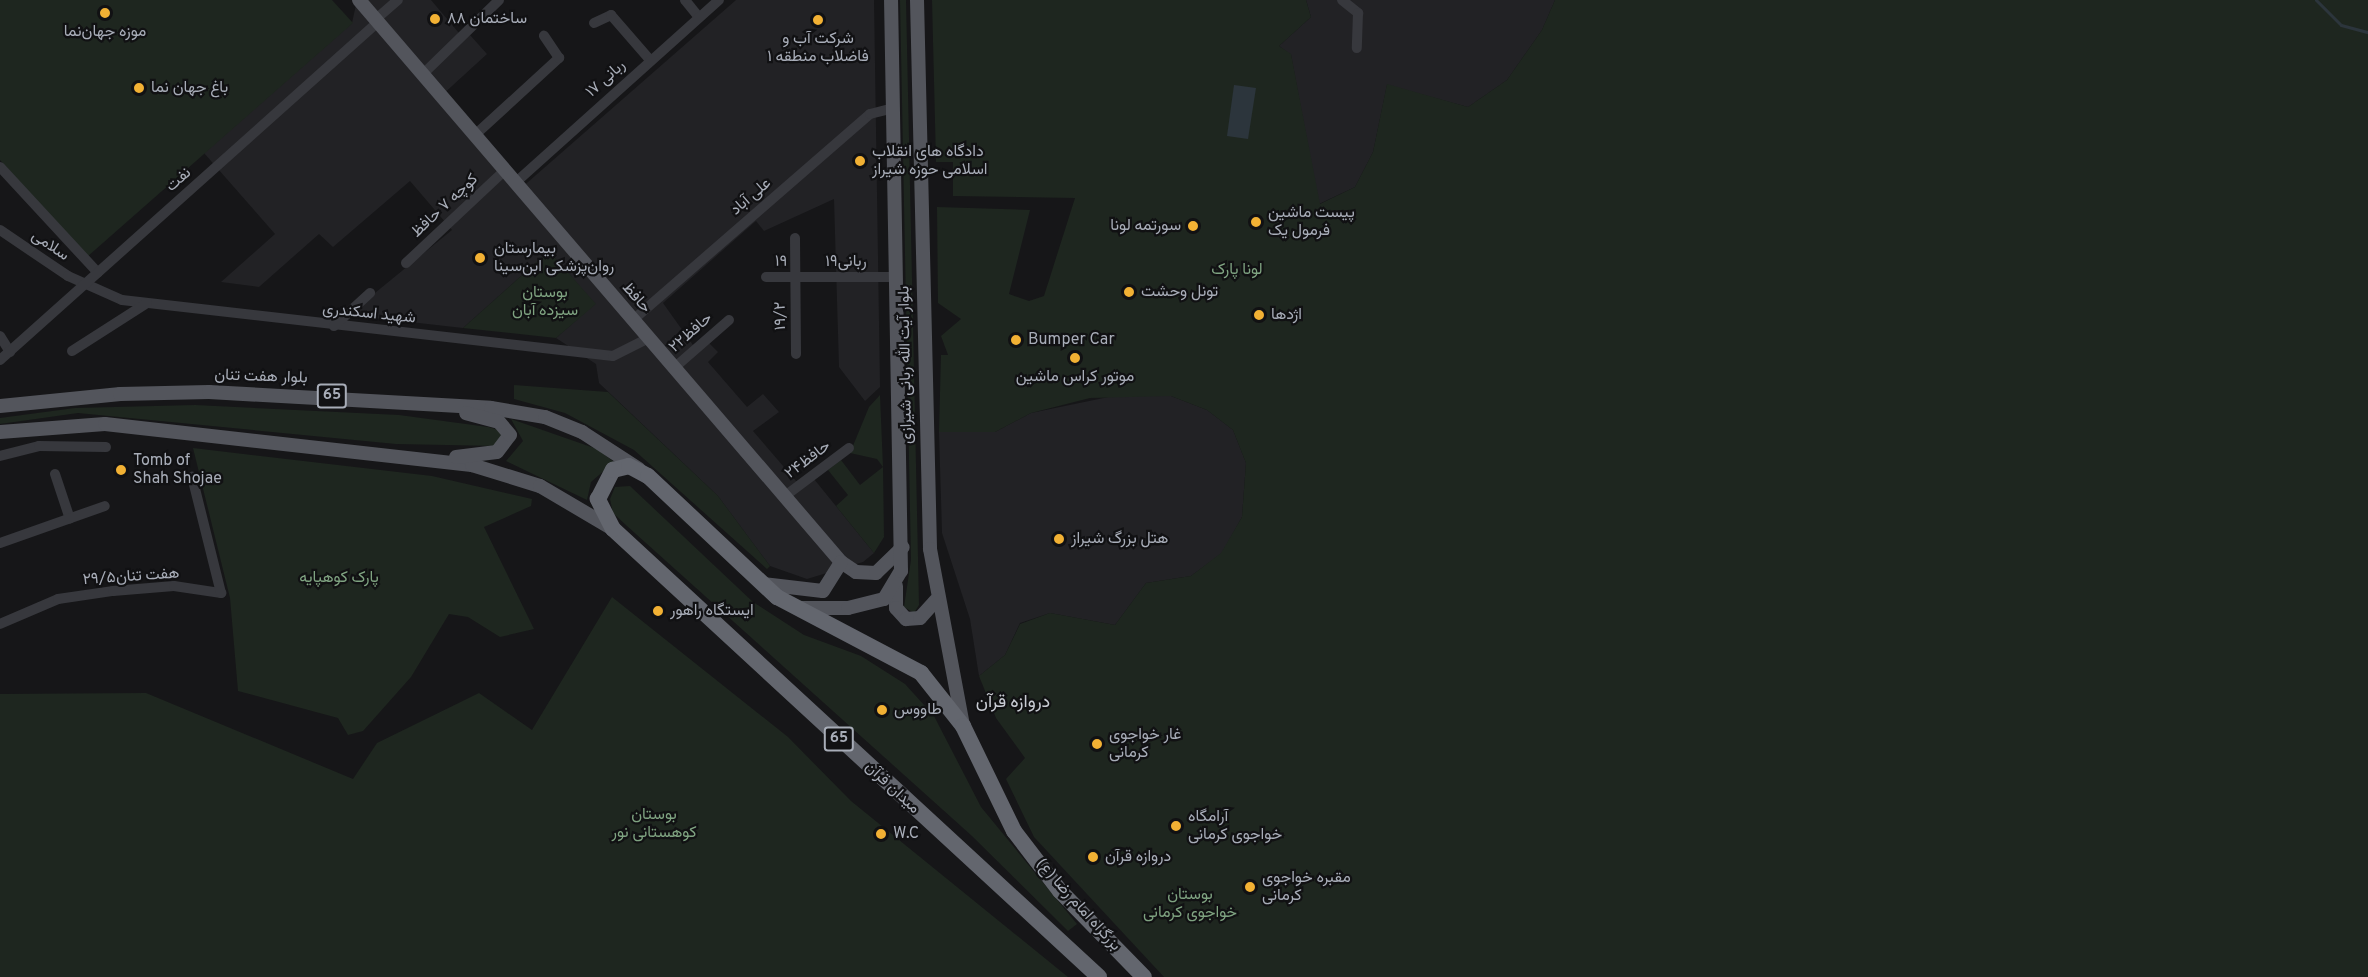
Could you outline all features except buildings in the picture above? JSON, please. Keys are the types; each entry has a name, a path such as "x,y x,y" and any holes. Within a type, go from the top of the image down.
{"highway":[{"name":"65","path":"613,529 598,499 603,482 613,470 629,466 648,476 757,583 798,608 912,665 963,726"},
{"name":"میدان قرآن","path":"613,529 1066,948"},
{"name":"بزرگراه امام رضا (ع)","path":"963,726 1014,831 1060,891 1144,977"},
{"name":"بزرگراه امام رضا (ع)","path":"1066,948 1099,977"}],"main road":[{"name":"حافظ","path":"359,0 841,562"},
{"name":"بلوار آیت الله ربانی شیرازی","path":"891,0 903,547 896,586"},
{"name":"بلوار آیت الله ربانی شیرازی","path":"917,0 924,453 936,600 963,726"},
{"name":"بلوار هفت تنان","path":"0,406 120,393 209,392 441,406 546,417 582,432 648,476"},
{"path":"436,459 497,452 510,435 499,422 441,406"},
{"name":"65","path":"0,432 105,424 436,459 504,470 613,529"},
{"path":"757,583 816,593 832,583 841,562 856,572 876,573 903,547"},
{"path":"896,586 896,608 906,619 920,618 936,600"},
{"path":"798,608 866,605 884,599 896,586"}],"street":[{"name":"نفت","path":"0,360 398,0"},
{"path":"423,74 500,0"},
{"path":"686,0 699,16"},
{"name":"ربانی ۱۷","path":"515,183 719,0"},
{"path":"1342,0 1358,13 1357,48"},
{"path":"594,24 611,15 650,60"},
{"path":"476,134 559,58 544,36"},
{"name":"علی آباد","path":"633,320 870,114 894,108"},
{"path":"0,167 98,273"},
{"name":"کوچه ۷ حافظ","path":"406,263 504,171"},
{"name":"سلامی","path":"0,230 84,285"},
{"name":"۱۹/۲","path":"795,238 796,354"},
{"name":"۱۹","path":"766,277 795,278"},
{"name":"ربانی۱۹","path":"795,278 897,277"},
{"name":"شهید اسکندری","path":"84,285 147,303 613,356 648,338"},
{"path":"334,326 370,293"},
{"path":"72,351 147,303"},
{"name":"حافظ۲۲","path":"674,368 729,320"},
{"path":"0,336 10,352"},
{"path":"0,456 39,446 106,447"},
{"name":"حافظ۲۴","path":"785,496 849,448"},
{"path":"55,474 70,519"},
{"name":"۲۹/۵هفت تنان","path":"0,624 58,599 113,591 174,586 221,593 192,477"},
{"path":"0,543 105,507"}],"shaded area":[{"path":"357,0 431,0 464,39 470,35 487,54 440,97 520,189 736,0 874,0 880,387 865,401 839,367 834,199 764,231 756,221 663,303 693,345 708,342 718,352 708,362 747,407 763,394 779,412 753,431 796,481 814,479 874,553 863,562 807,579 770,566 718,496 599,383 596,364 556,338 595,304 549,251 463,328 348,315 452,230 410,181 333,247 319,234 259,287 221,282 275,234 204,153 352,23"},
{"path":"1306,0 1555,0 1542,30 1507,80 1468,107 1387,85 1373,152 1355,187 1319,204 1291,55 1279,46 1311,17"},
{"path":"1234,85 1256,88 1248,139 1227,136"},
{"path":"1123,394 1171,396 1207,410 1233,430 1246,463 1242,517 1222,553 1191,576 1146,583 1115,625 1050,613 1020,623 1005,655 979,676 970,619 942,533 939,432 995,432 1031,413"}],"green space":[{"name":"باغ جهان نما","path":"0,0 332,0 353,23 87,257 0,160"},
{"path":"900,0 906,0 919,605 914,613 904,607 911,560"},
{"path":"932,0 1306,0 1311,17 1279,46 1291,54 1320,204 1355,187 1373,152 1387,84 1468,107 1507,80 1542,30 1555,0 2368,0 2368,977 1164,977 1034,837 1006,779 1025,758 996,718 979,676 1005,655 1020,624 1050,613 1115,625 1146,583 1191,576 1221,553 1242,517 1246,463 1233,430 1207,410 1171,396 1090,398 1031,413 995,432 939,432 941,355 948,355 941,336 961,319 938,303 937,207 1030,210 1009,294 1029,301 1044,296 1075,198 953,196 953,162 936,162"},
{"name":"بوستان سیزده آبان","path":"549,251 596,304 556,338 463,328"},
{"path":"514,385 608,392 718,496 770,566 767,569 634,450 565,413 514,399"},
{"path":"880,395 883,467 877,459 850,453 869,407"},
{"path":"195,405 399,415 488,427 499,430 502,438 497,446 396,444 78,413 0,424 0,418 75,408"},
{"path":"511,419 597,449 614,462 591,482 587,500 506,461 523,441"},
{"name":"پارک کوهپایه","path":"193,448 432,476 532,499 531,506 484,527 534,629 500,637 468,617 449,614 411,677 363,731 348,735 338,718 238,691 230,598"},
{"path":"841,460 860,485 883,467 884,537 874,553 836,506 848,495 828,470"},
{"path":"630,486 753,602 804,635 861,656 905,684 934,716 981,807 1077,924 1068,931 972,836 613,513 610,499 615,487"},
{"name":"بوستان کوهستانی نور","path":"612,597 788,737 851,801 1068,977 0,977 0,694 146,693 353,779 377,743 479,693 532,730"}],"waterway":[{"path":"2316,0 2341,25 2368,32"}],"place":[{"name":"موزه جهان‌نما","path":"105,13"},
{"name":"ساختمان ۸۸","path":"435,19"},
{"name":"شرکت آب و فاضلاب منطقه ۱","path":"818,20"},
{"name":"باغ جهان نما","path":"139,88"},
{"name":"دادگاه های انقلاب اسلامی حوزه شیراز","path":"860,161"},
{"name":"پیست ماشین فرمول یک","path":"1256,222"},
{"name":"سورتمه لونا","path":"1193,226"},
{"name":"بیمارستان روان‌پزشکی ابن‌سینا","path":"480,258"},
{"name":"تونل وحشت","path":"1129,292"},
{"name":"اژدها","path":"1259,315"},
{"name":"Bumper Car","path":"1016,340"},
{"name":"موتور کراس ماشین","path":"1075,358"},
{"name":"Tomb of Shah Shojae","path":"121,470"},
{"name":"هتل بزرگ شیراز","path":"1059,539"},
{"name":"ایستگاه راهور","path":"658,611"},
{"name":"طاووس","path":"882,710"},
{"name":"غار خواجوی کرمانی","path":"1097,744"},
{"name":"آرامگاه خواجوی کرمانی","path":"1176,826"},
{"name":"W.C","path":"881,834"},
{"name":"دروازه قرآن","path":"1093,857"},
{"name":"مقبره خواجوی کرمانی","path":"1250,887"}],"district":[{"name":"دروازه قرآن","path":"1013,703"}],"park label":[{"name":"لونا پارک","path":"1237,270"},
{"name":"بوستان خواجوی کرمانی","path":"1190,904"}]}
